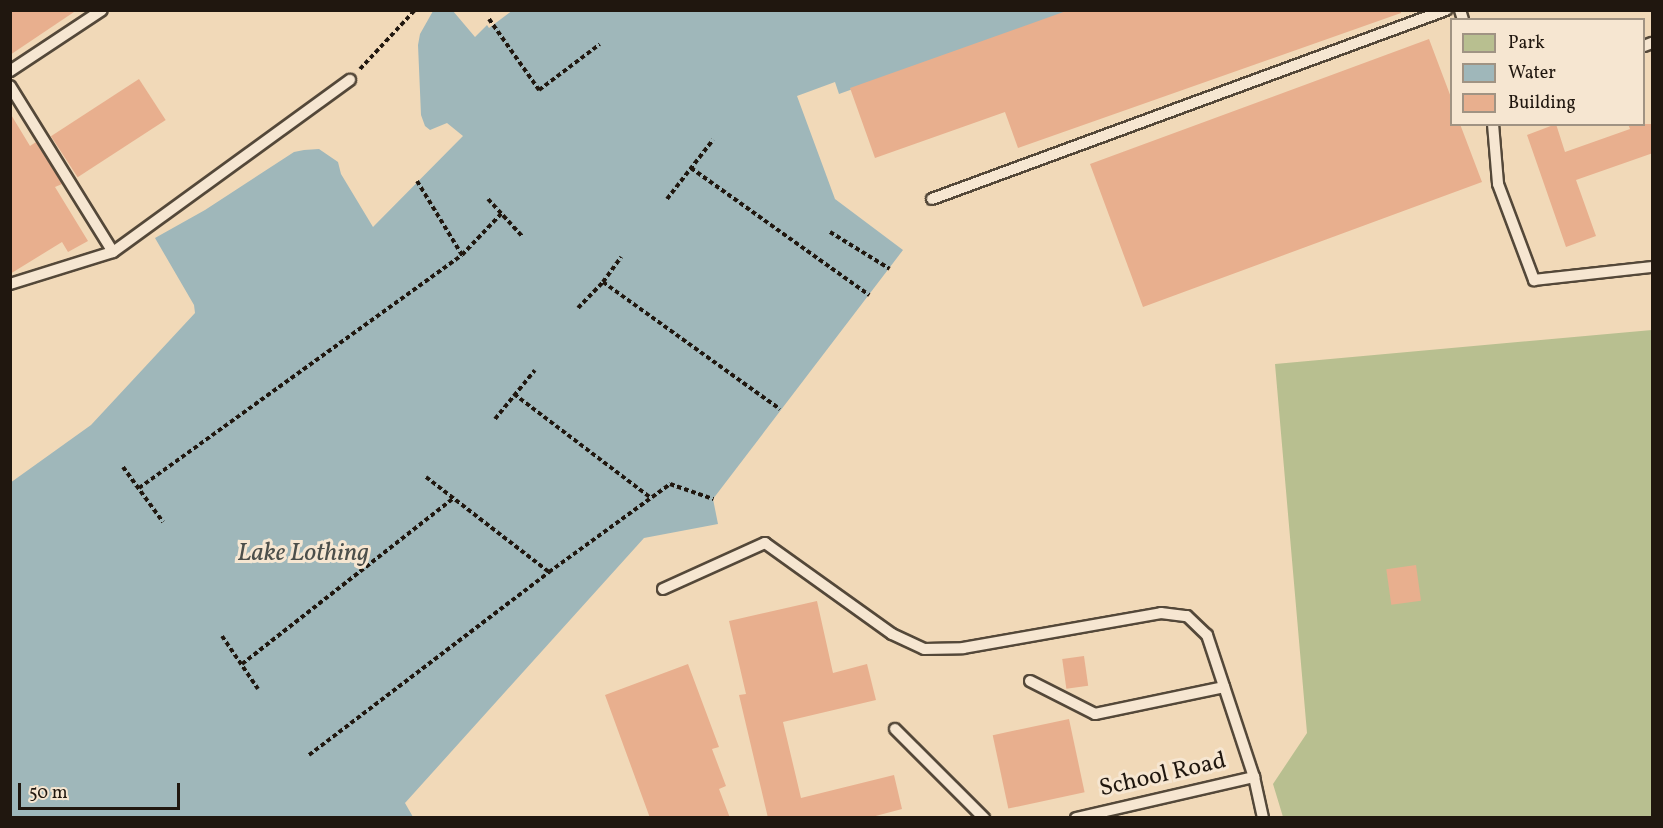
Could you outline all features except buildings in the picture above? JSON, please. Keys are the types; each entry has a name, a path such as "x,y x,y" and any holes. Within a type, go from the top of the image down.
{"lane":[{"path":"10,71 102,10"},
{"path":"932,199 1446,10"},
{"path":"10,284 113,252 350,80"},
{"path":"10,86 113,252"},
{"path":"1493,126 1498,184 1534,280 1653,267"},
{"path":"663,589 765,543 892,634 924,649 963,648 1161,613 1186,616 1207,635 1254,777"},
{"path":"1030,681 1095,714 1224,687"},
{"path":"895,729 984,818"},
{"name":"School Road","path":"1076,818 1254,777 1263,818"}],"path":[{"path":"350,80 415,10"},
{"path":"489,19 539,90 600,44"},
{"path":"667,199 713,140"},
{"path":"691,168 869,295"},
{"path":"417,181 462,255"},
{"path":"488,199 523,237"},
{"path":"139,488 462,255 501,214"},
{"path":"830,232 890,269"},
{"path":"578,308 603,282 621,257"},
{"path":"603,282 780,409"},
{"path":"495,419 535,370"},
{"path":"514,394 651,498"},
{"path":"123,467 163,522"},
{"path":"426,477 549,572"},
{"path":"309,754 549,572 670,484 713,499"},
{"path":"242,664 454,498"},
{"path":"222,636 258,689"}],"green space":[{"path":"1652,330 1652,817 1283,817 1273,784 1307,733 1275,364"}],"water":[{"name":"Lake Lothing","path":"513,10 1069,11 839,94 835,82 797,96 835,199 903,250 713,499 718,524 644,538 405,803 413,817 11,817 10,483 91,425 195,313 194,305 155,238 205,210 294,152 319,149 338,162 341,174 373,227 463,136 447,123 430,130 425,126 421,115 418,45 420,34 433,11 453,11 475,37 487,25 489,28"}]}
